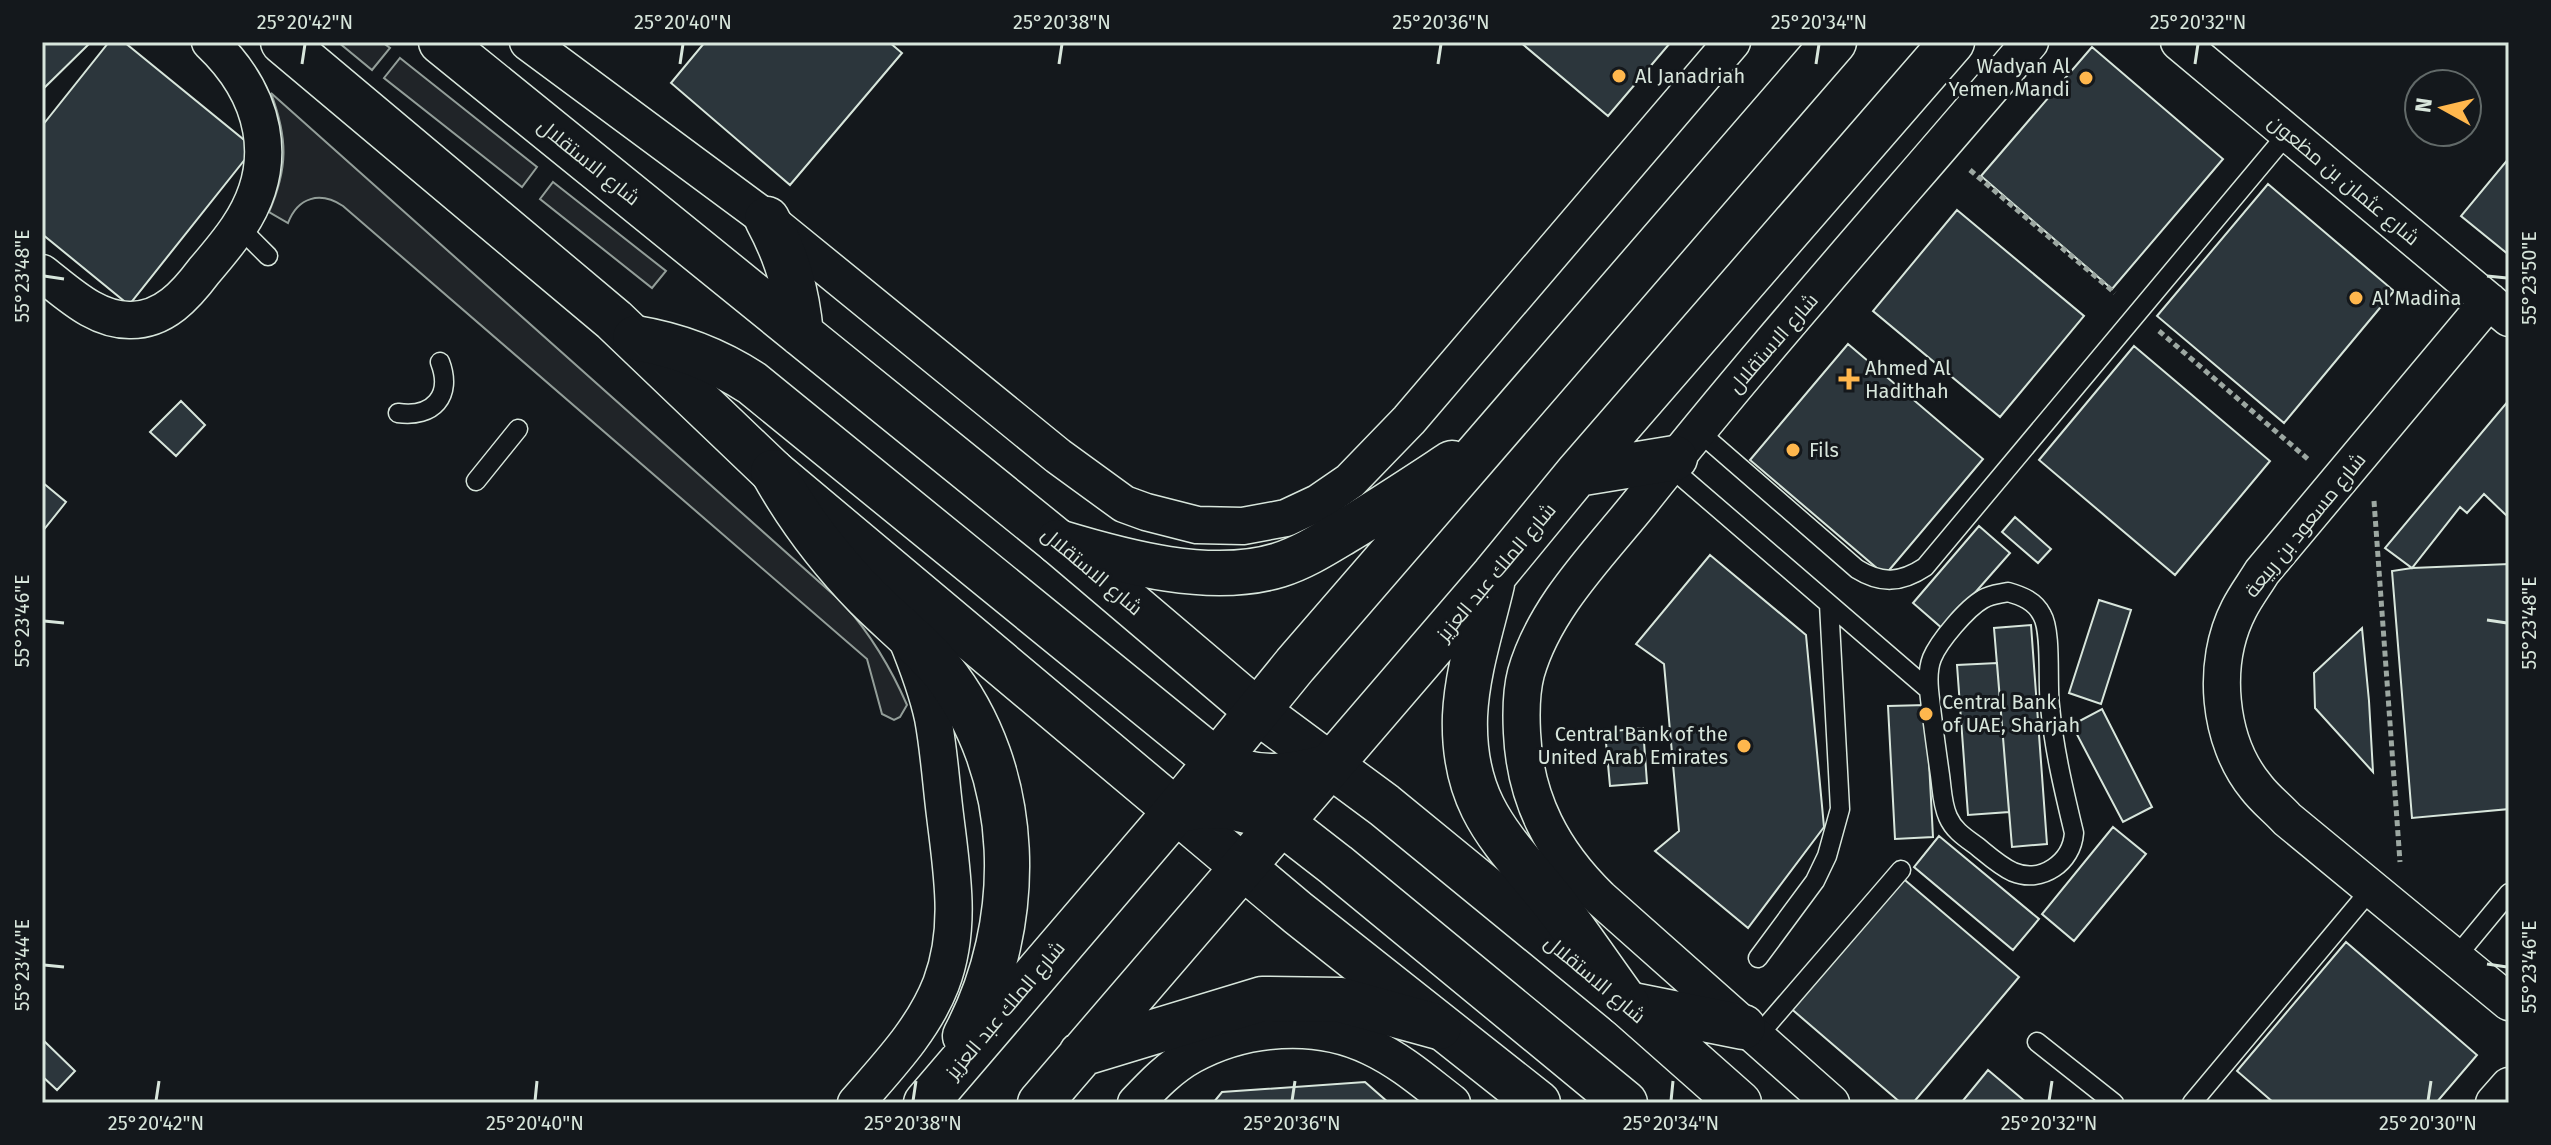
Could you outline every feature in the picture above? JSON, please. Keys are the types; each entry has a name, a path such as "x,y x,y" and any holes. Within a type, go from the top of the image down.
{"main road":[{"path":"283,42 635,338 773,472 1243,867 1439,1027 1538,1103"},
{"name":"شارع الاستقلال","path":"441,42 1058,542 1257,711 1384,805 1627,1004 1739,1103"},
{"name":"شارع الملك عبد العزيز","path":"930,1098 1176,811 1257,711 1834,42"},
{"name":"شارع الملك عبد العزيز","path":"1040,1103 1494,575 1577,474 1952,42"},
{"path":"767,219 792,274 801,334"},
{"path":"635,338 708,358 752,383 1216,761 1234,771 1278,777 1330,766"},
{"path":"1058,542 1141,565 1194,571 1246,573 1282,565 1352,528 1498,433"},
{"path":"1577,474 1681,452"},
{"path":"773,472 815,541 939,667 954,687 980,736 999,796 1007,859 1004,921 979,1010 930,1098"},
{"path":"1494,575 1468,686 1465,718 1467,751 1477,794 1497,834 1565,917 1627,1004 1750,1033"},
{"path":"1176,811 1202,806 1230,807 1282,823 1625,1103"},
{"path":"1081,1054 1262,999 1341,1000 1439,1027"}],"street":[{"path":"42,273 79,302 104,316 133,320 161,313 185,296 239,227 260,180 263,153 261,128 255,103 244,79 210,42"},
{"path":"528,42 767,219 1058,456 1124,504 1197,525 1243,526 1286,518 1318,503 1350,481 1409,420 1732,42"},
{"name":"شارع الاستقلال","path":"1831,1103 1575,874 1554,845 1539,815 1528,782 1522,748 1521,712 1525,677 1536,643 1553,612 1681,452 2030,42"},
{"name":"شارع عثمان بن مظعون","path":"2179,42 2499,309"},
{"name":"شارع مسعود بن ربيعة","path":"2499,309 2369,444 2262,572 2238,611 2224,655 2222,701 2233,746 2255,786 2287,819 2509,1002"},
{"path":"856,1103 914,1035 929,1010 941,983 954,925 954,895 933,721 926,691 904,632"},
{"path":"1136,1103 1159,1078 1190,1056 1224,1040 1298,1029 1334,1034 1369,1046 1402,1064 1452,1103"},
{"path":"2494,1103 2509,1086"}],"lane":[{"path":"1681,452 1870,577 1884,581 1913,575 1936,555 2288,133"},
{"path":"239,227 268,256"},
{"path":"398,413 413,415 426,411 438,402 444,390 445,375 440,362"},
{"path":"476,481 518,429"},
{"path":"1681,452 1829,604 1929,690 1943,801 1954,828 2015,873 2043,874 2055,868 2073,846 2074,833 2054,741 2047,629 2043,615 2022,596 2008,592 1980,600 1941,642 1933,656 1928,673 1929,690"},
{"path":"1758,958 1815,881 1827,856 1840,809 1829,604"},
{"path":"1750,1033 1901,870"},
{"path":"2192,1103 2372,888"},
{"path":"2456,957 2509,893"},
{"path":"2037,1042 2114,1103"}],"path":[{"path":"2369,444 2404,915"}],"shaded area":[{"path":"338,42 382,42 390,48 372,70"},
{"path":"400,58 537,167 522,187 384,78"},
{"path":"271,93 844,604 872,640 894,678 907,705 900,717 894,720 882,714 867,659 343,206 326,199 311,199 298,207 288,223 269,212 280,181 284,153 281,125"},
{"path":"553,182 666,271 652,288 540,199"}],"building":[{"path":"42,42 91,42 42,90"},
{"path":"109,42 124,42 254,148 129,305 42,234 42,126"},
{"path":"705,42 889,42 902,53 790,185 671,83"},
{"path":"1520,42 1671,42 1608,116"},
{"path":"2092,47 2223,159 2112,289 1981,176"},
{"path":"2509,158 2509,255 2461,216"},
{"path":"2268,184 2394,291 2284,423 2157,316"},
{"path":"1957,210 2084,316 2000,417 1873,311"},
{"path":"1848,344 1983,459 1885,575 1750,460"},
{"path":"2134,346 2270,461 2175,575 2039,460"},
{"path":"2509,400 2509,518 2484,494 2467,513 2460,507 2412,568 2385,548"},
{"path":"181,401 205,425 176,456 150,432"},
{"path":"42,482 66,502 42,532"},
{"path":"2015,517 2051,549 2038,563 2002,532"},
{"path":"1979,526 2010,553 1943,629 1913,603"},
{"name":"Central Bank of the United Arab Emirates","path":"1710,555 1806,635 1824,827 1748,928 1655,851 1679,831 1664,664 1636,644"},
{"path":"2509,564 2509,809 2412,818 2392,571"},
{"path":"2099,600 2131,610 2101,704 2069,693"},
{"path":"2031,625 2047,844 2012,847 1994,628"},
{"path":"2362,628 2373,772 2315,708 2314,673"},
{"path":"1997,663 2009,812 1968,815 1957,665"},
{"path":"1926,705 1933,837 1895,839 1888,706"},
{"path":"2102,709 2152,807 2123,822 2072,725"},
{"path":"1643,728 1647,783 1610,786 1605,732"},
{"path":"2113,827 2146,854 2074,941 2042,914"},
{"path":"1939,836 2039,919 2013,950 1914,867"},
{"path":"1899,875 2019,977 1913,1103 1901,1103 1788,1006"},
{"path":"2346,942 2477,1055 2436,1103 2274,1103 2237,1071"},
{"path":"42,1039 75,1071 57,1090 42,1076"},
{"path":"1988,1070 2027,1103 1961,1103"},
{"path":"1365,1082 1389,1103 1213,1103 1222,1092"}],"place":[{"name":"Al Janadriah","path":"1619,76"},
{"name":"Wadyan Al Yemen Mandi","path":"2086,78"},
{"name":"Al Madina","path":"2356,298"},
{"name":"Ahmed Al Hadithah","path":"1849,379"},
{"name":"Fils","path":"1793,450"},
{"name":"Central Bank of UAE, Sharjah","path":"1926,714"},
{"name":"Central Bank of the United Arab Emirates","path":"1744,746"}]}
